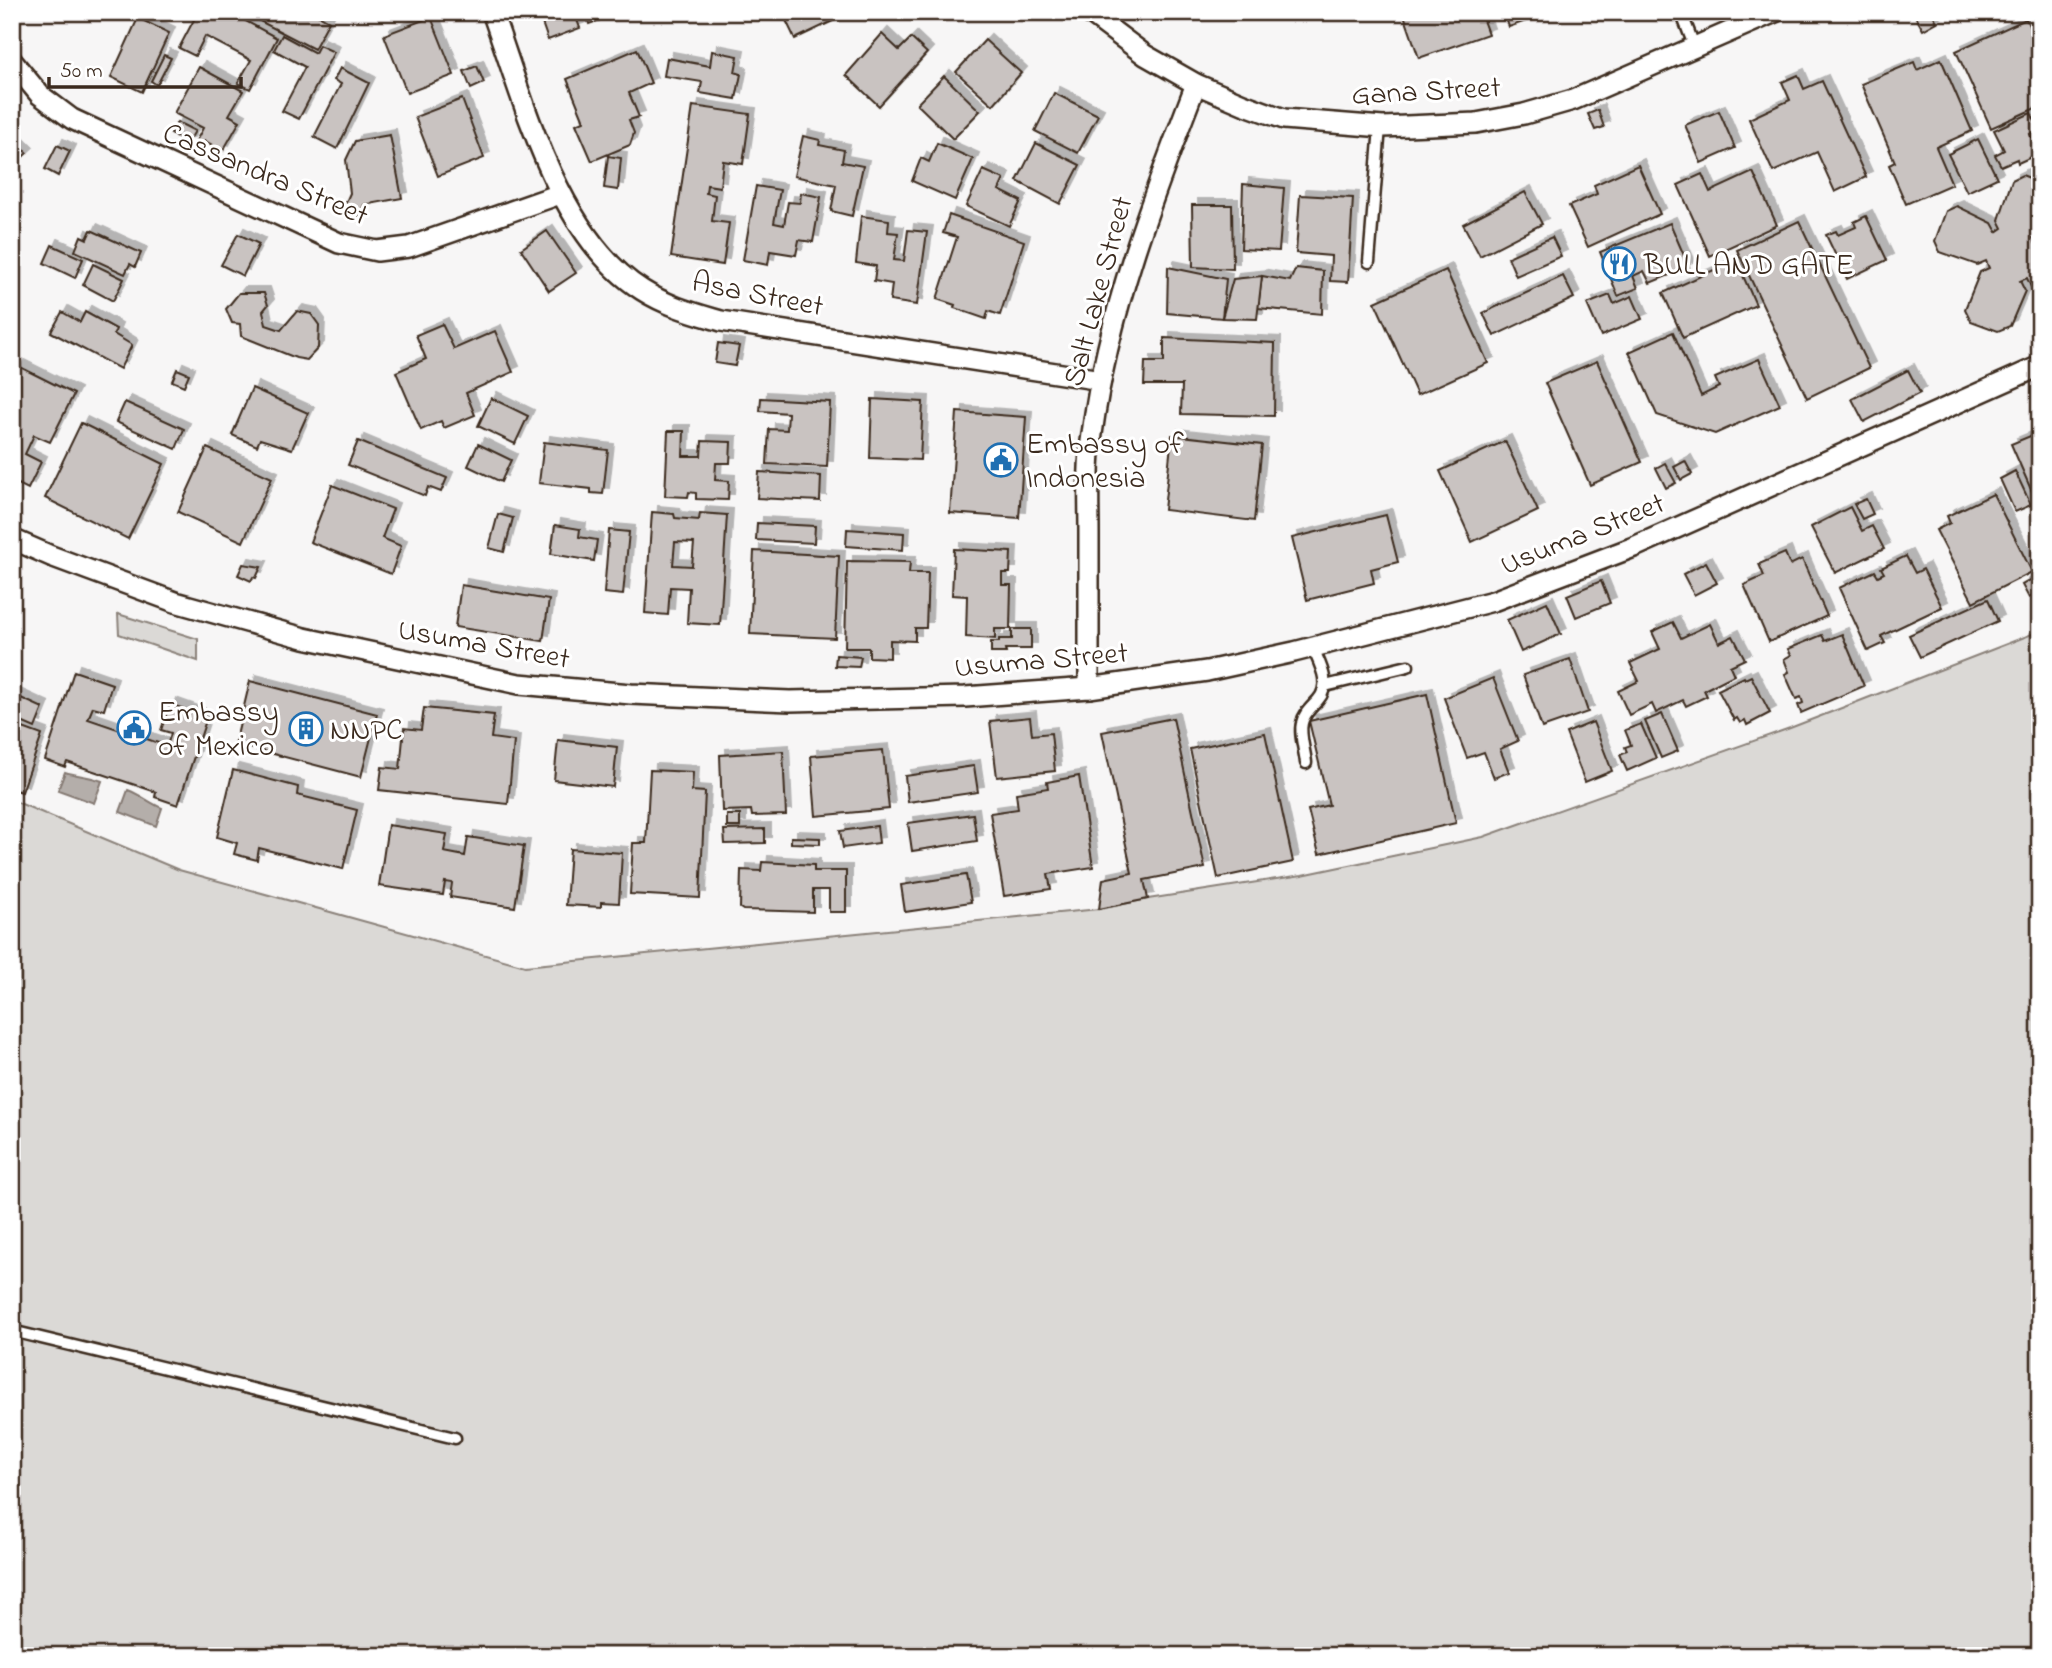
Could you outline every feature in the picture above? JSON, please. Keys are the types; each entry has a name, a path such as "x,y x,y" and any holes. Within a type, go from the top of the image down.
{"street":[{"name":"Asa Street","path":"492,12 560,194 582,232 608,261 640,289 679,309 722,321 1101,380"},
{"name":"Gana Street","path":"1088,12 1145,55 1196,84 1284,119 1380,127 1476,123 1524,114 1573,100 1775,12"},
{"name":"Cassandra Street","path":"12,61 40,95 72,119 339,243 377,251 409,247 560,194"},
{"name":"Salt Lake Street","path":"1089,688 1088,496 1091,436 1113,323 1151,202 1196,84"},
{"name":"Usuma Street","path":"12,539 175,602 304,638 519,684 631,694 790,701 965,697 1089,688 1207,671 1312,648 1493,601 1634,547 2040,366"}],"lane":[{"path":"1681,12 1695,48"},
{"path":"1368,262 1380,127"},
{"path":"1306,763 1301,724 1309,708 1320,699 1325,686 1312,648"},
{"path":"1325,686 1408,666"},
{"path":"12,1331 454,1438"}],"shaded area":[{"path":"118,614 198,639 198,661 119,634"},
{"path":"2040,631 2040,1656 12,1656 12,800 179,870 525,966 1099,909 1302,875 1483,837 1790,728"},
{"path":"65,772 102,781 94,803 58,790"},
{"path":"128,790 162,808 156,826 120,812"}],"building":[{"path":"198,12 229,12 277,38 250,89 238,83 251,60 205,36 195,56 179,48"},
{"path":"255,12 313,12 329,21 314,49 252,17"},
{"path":"553,12 574,12 580,28 548,40 540,17"},
{"path":"585,12 623,12 589,24"},
{"path":"782,12 852,12 795,39"},
{"path":"1403,12 1480,12 1488,34 1419,58"},
{"path":"1504,12 1552,12 1509,27"},
{"path":"1913,12 1932,12 1937,22 1923,30"},
{"path":"431,17 454,75 407,93 384,35"},
{"path":"138,18 169,33 142,92 111,77"},
{"path":"2026,19 2040,49 2040,106 1991,128 1956,51"},
{"path":"882,34 899,50 911,38 927,53 879,106 846,75"},
{"path":"282,35 315,53 319,45 334,52 299,119 282,111 305,67 274,50"},
{"path":"985,40 1021,73 993,105 956,72"},
{"path":"637,49 651,83 629,93 639,117 629,120 634,133 630,145 592,161 576,124 584,121 567,79"},
{"path":"712,51 738,56 735,72 741,74 736,99 700,93 702,82 664,76 667,58 710,66"},
{"path":"164,55 171,58 157,85 151,81"},
{"path":"1941,59 1972,131 1936,147 1952,184 1906,204 1889,165 1895,162 1861,84 1914,62 1917,70"},
{"path":"477,66 484,83 471,89 464,71"},
{"path":"199,67 243,91 229,115 240,121 223,151 205,141 203,145 196,141 203,128 174,113"},
{"path":"340,68 369,83 337,149 314,137 341,84 334,80"},
{"path":"1798,75 1804,89 1822,81 1866,177 1835,192 1817,152 1773,172 1749,119 1790,100 1782,82"},
{"path":"944,76 980,111 953,139 917,104"},
{"path":"1054,93 1098,115 1078,153 1035,131"},
{"path":"462,99 484,158 438,176 415,117"},
{"path":"693,106 750,114 743,164 723,161 720,187 707,185 706,193 715,195 712,221 729,223 723,265 671,257"},
{"path":"1598,110 1604,127 1595,130 1588,114"},
{"path":"1719,111 1735,148 1701,163 1685,125"},
{"path":"2031,113 2039,130 2030,134 2035,145 2040,142 2040,153 2018,163 2017,159 2001,166 1995,155 2004,150 1994,130"},
{"path":"177,122 195,131 188,143 171,134"},
{"path":"390,135 402,198 364,205 358,221 341,213 350,193 346,160 355,141"},
{"path":"803,136 820,140 819,145 844,150 842,162 863,166 852,216 831,211 836,185 794,176"},
{"path":"12,138 27,153 12,167"},
{"path":"1978,139 1997,178 1967,192 1948,154"},
{"path":"937,143 973,159 955,200 912,181 921,158 929,162"},
{"path":"1036,143 1080,165 1060,204 1017,181"},
{"path":"57,145 70,151 58,176 45,169"},
{"path":"608,156 621,158 618,190 604,188"},
{"path":"1638,165 1660,214 1588,247 1569,206 1597,194 1594,185"},
{"path":"983,170 1004,179 999,190 1021,201 1009,226 966,206"},
{"path":"1753,172 1777,225 1710,256 1678,185 1702,174 1710,192"},
{"path":"2022,175 2040,182 2040,234 2033,238 2036,245 2040,243 2040,291 2031,287 2027,278 2020,281 2025,291 2010,326 1998,331 1971,321 1965,309 1980,272 1989,268 1986,261 1977,265 1940,252 1935,241 1946,211 1957,206 1992,223 1997,232 2003,228 1999,220 2012,180"},
{"path":"1243,184 1284,188 1279,251 1241,249"},
{"path":"756,186 780,190 774,223 784,225 788,202 800,203 801,193 821,197 813,242 799,240 796,255 770,251 768,265 743,260"},
{"path":"1525,192 1542,224 1480,256 1463,224"},
{"path":"1300,195 1353,198 1348,282 1330,281 1331,256 1296,253"},
{"path":"1192,205 1232,205 1233,269 1193,267"},
{"path":"949,215 1024,241 1000,315 988,311 986,319 937,299 957,237 943,233"},
{"path":"861,216 889,220 888,232 898,233 894,260 904,261 908,230 927,232 917,305 890,301 892,284 874,281 876,266 856,263"},
{"path":"1866,216 1887,260 1847,279 1826,235 1836,231 1838,235 1856,227 1854,222"},
{"path":"1799,221 1869,368 1807,398 1737,250"},
{"path":"1670,223 1689,267 1650,283 1644,271 1633,276 1638,288 1618,296 1600,252"},
{"path":"91,230 141,253 135,267 130,264 125,274 75,251 81,236 87,239"},
{"path":"547,231 576,273 549,291 521,249"},
{"path":"238,234 259,244 243,276 221,265"},
{"path":"1552,237 1561,256 1516,276 1508,257"},
{"path":"52,245 83,259 75,278 44,263"},
{"path":"1736,260 1756,305 1683,338 1663,293"},
{"path":"93,264 124,279 113,301 83,285"},
{"path":"1168,267 1226,279 1222,318 1167,313"},
{"path":"1296,268 1323,271 1322,314 1258,308 1262,276 1290,281"},
{"path":"1446,270 1488,363 1417,395 1375,302"},
{"path":"1262,276 1257,319 1222,318 1233,279"},
{"path":"1563,276 1574,298 1494,336 1483,313"},
{"path":"239,293 264,293 268,305 263,311 266,325 281,330 297,311 311,314 319,325 318,348 307,360 241,336 240,324 232,323 226,309"},
{"path":"1610,295 1614,304 1632,296 1642,319 1601,336 1587,304"},
{"path":"62,312 80,322 85,312 116,329 114,334 132,345 120,369 51,332"},
{"path":"442,324 454,349 495,331 513,372 466,393 475,415 444,428 441,421 421,430 396,372 426,359 416,335"},
{"path":"1673,332 1701,396 1719,387 1715,378 1759,359 1780,405 1715,434 1657,415 1629,352"},
{"path":"1164,338 1275,343 1274,416 1181,414 1182,385 1144,385 1145,362 1164,362"},
{"path":"718,343 739,346 735,366 715,363"},
{"path":"1597,361 1642,462 1590,485 1545,383"},
{"path":"18,366 74,394 50,442 34,435 25,454 41,462 28,489 12,481 12,378"},
{"path":"177,369 189,374 184,386 172,381"},
{"path":"1908,370 1920,393 1864,422 1852,399"},
{"path":"252,388 308,413 292,449 260,439 257,446 232,435"},
{"path":"491,398 528,416 515,444 478,426"},
{"path":"761,398 830,402 827,467 767,464 769,429 787,430 788,413 760,411"},
{"path":"872,399 923,402 920,460 870,458"},
{"path":"125,402 184,429 176,449 116,422"},
{"path":"957,412 1026,417 1019,518 950,513"},
{"path":"81,423 164,464 128,539 45,498"},
{"path":"668,431 684,431 683,456 701,456 702,441 731,442 730,463 716,463 715,480 729,481 728,500 696,499 696,493 689,492 688,497 665,496"},
{"path":"2040,432 2040,510 2011,444"},
{"path":"1172,435 1262,445 1254,521 1164,510"},
{"path":"358,441 447,478 441,492 428,487 425,496 348,465"},
{"path":"1505,441 1538,511 1472,542 1440,471"},
{"path":"544,442 608,450 603,494 591,493 591,489 539,483"},
{"path":"478,444 511,460 501,482 468,466"},
{"path":"207,448 272,478 243,542 178,512"},
{"path":"1685,461 1692,474 1681,480 1674,467"},
{"path":"1665,463 1676,483 1666,488 1656,468"},
{"path":"2015,471 2031,505 2015,512 2000,479"},
{"path":"759,472 821,476 820,501 757,498"},
{"path":"332,485 393,509 382,538 401,546 391,574 310,542"},
{"path":"1993,494 2032,572 1973,602 1936,530 1950,523 1947,516"},
{"path":"1866,499 1873,514 1862,519 1854,504"},
{"path":"1850,507 1862,531 1872,526 1884,549 1835,573 1811,527"},
{"path":"652,512 699,520 700,513 727,515 720,625 687,623 689,588 670,587 668,615 645,613","holes":["675,542 694,543 692,566 673,565"]},
{"path":"498,514 513,518 504,552 489,548"},
{"path":"1386,515 1398,562 1371,569 1374,583 1307,600 1292,538"},
{"path":"757,523 815,526 814,543 756,540"},
{"path":"555,525 580,529 579,537 597,540 594,561 551,554"},
{"path":"847,529 904,533 903,550 846,546"},
{"path":"609,530 629,532 623,595 604,593"},
{"path":"954,549 1011,552 1010,573 1002,573 1002,585 1011,585 1010,629 995,629 995,639 966,637 967,596 952,595"},
{"path":"754,551 839,556 835,638 750,634"},
{"path":"1785,553 1790,565 1802,559 1827,616 1769,642 1744,585 1764,576 1759,564"},
{"path":"1906,556 1915,573 1923,569 1942,607 1881,636 1885,643 1868,651 1839,588 1875,571 1878,576 1884,573 1881,568"},
{"path":"847,561 910,562 909,573 928,573 926,628 915,628 915,641 890,640 890,658 869,657 869,648 845,648"},
{"path":"1706,562 1717,583 1694,595 1683,574"},
{"path":"243,564 261,567 256,578 253,577 251,581 238,575"},
{"path":"2034,578 2040,592 2029,598 2022,585"},
{"path":"1601,581 1610,603 1576,617 1567,595"},
{"path":"461,585 549,600 543,641 455,627"},
{"path":"1988,599 1998,621 1920,657 1909,635"},
{"path":"1547,602 1561,634 1521,652 1507,620"},
{"path":"1673,622 1681,638 1710,624 1719,643 1733,636 1745,659 1730,666 1734,675 1704,690 1707,696 1686,706 1683,700 1656,713 1652,704 1629,715 1618,691 1639,681 1630,663 1660,649 1652,632"},
{"path":"1012,629 1031,629 1031,649 1005,649 1006,653 991,653 991,642 1012,639"},
{"path":"1842,634 1864,686 1801,713 1798,705 1803,703 1801,697 1796,699 1785,674 1789,672 1784,659 1791,655 1788,649 1822,635 1825,641"},
{"path":"836,655 861,657 859,667 835,666"},
{"path":"1570,659 1588,712 1542,728 1523,675"},
{"path":"74,671 112,684 104,710 93,707 88,719 167,746 171,733 161,730 170,704 207,717 178,805 155,797 156,792 67,762 65,767 45,760"},
{"path":"1751,676 1770,713 1747,725 1745,720 1740,723 1737,718 1734,720 1718,690"},
{"path":"1493,678 1518,741 1500,749 1509,772 1494,778 1484,752 1467,758 1444,698"},
{"name":"NNPC","path":"250,681 377,714 361,777 235,744"},
{"path":"12,694 43,708 35,728 12,718"},
{"path":"1427,694 1456,823 1319,854 1308,810 1329,805 1309,721"},
{"path":"424,708 494,715 491,738 514,741 508,804 379,790 382,767 400,769 404,728 421,730"},
{"path":"1662,714 1678,751 1661,758 1645,721"},
{"path":"1030,717 1032,735 1051,733 1055,771 997,777 990,721"},
{"path":"1173,718 1205,868 1144,880 1148,899 1099,909 1103,879 1132,873 1102,732"},
{"path":"1593,722 1612,771 1585,782 1566,733"},
{"path":"12,724 42,735 22,792 12,789"},
{"path":"1641,724 1656,758 1627,771 1620,755 1627,752 1625,747 1631,745 1625,730"},
{"path":"1265,733 1293,862 1218,878 1190,749"},
{"path":"558,740 617,747 613,787 554,780"},
{"path":"883,750 889,809 816,816 811,756"},
{"path":"783,751 786,815 752,816 751,810 722,811 720,755"},
{"path":"974,766 978,792 908,802 905,776"},
{"path":"233,770 298,787 297,795 357,810 343,869 259,848 257,860 234,854 237,843 217,837"},
{"path":"650,770 693,772 692,791 705,792 700,898 630,894 633,843 646,843"},
{"path":"1079,776 1093,867 1048,874 1051,889 1004,896 990,813 1018,809 1016,793 1048,788 1047,782"},
{"path":"973,814 977,841 912,851 908,823"},
{"path":"727,815 740,815 740,827 727,827"},
{"path":"388,825 447,834 444,852 465,856 468,837 524,846 515,907 450,897 452,883 445,882 443,895 379,886"},
{"path":"877,826 879,843 843,848 840,831"},
{"path":"765,829 765,843 725,844 724,830"},
{"path":"791,837 820,838 820,844 791,843"},
{"path":"570,849 622,853 619,903 601,902 601,907 566,905"},
{"path":"762,862 814,865 814,871 846,871 846,912 829,912 829,890 813,890 813,912 743,910 740,908 741,870 761,871"},
{"path":"966,875 971,902 905,912 901,885"}],"place":[{"name":"BULL AND GATE","path":"1619,264"},
{"name":"Embassy of Indonesia","path":"1001,460"},
{"name":"Embassy of Mexico","path":"134,728"},
{"name":"NNPC","path":"306,729"}]}
